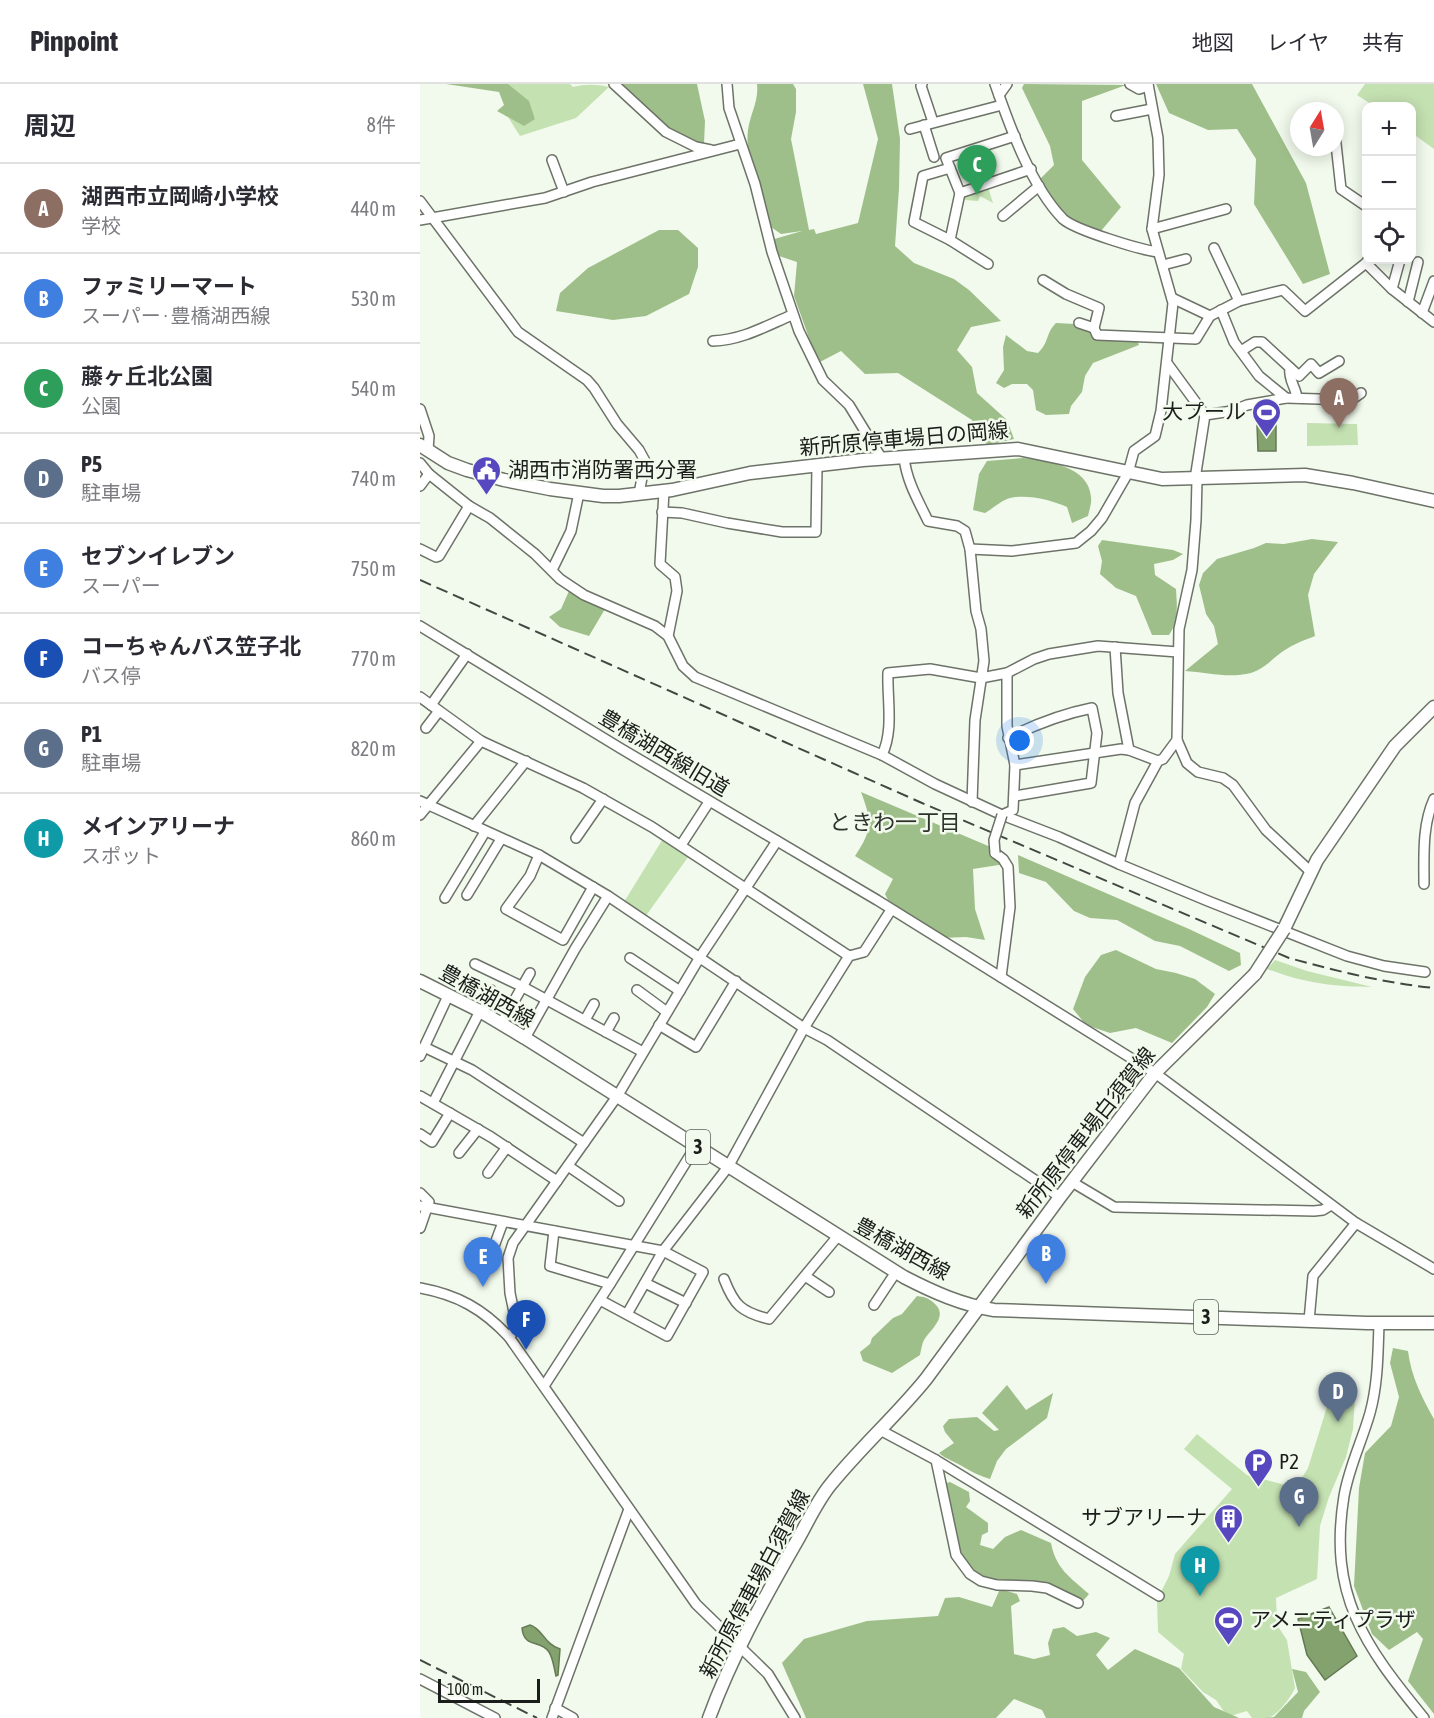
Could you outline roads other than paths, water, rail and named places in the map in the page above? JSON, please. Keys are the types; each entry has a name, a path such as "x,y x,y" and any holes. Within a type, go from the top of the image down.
{"main road":[{"name":"新所原停車場日の岡線","path":"424,448 448,463 504,480 611,496 664,491 750,473 882,459 1018,449 1162,479 1305,476 1353,483 1434,501"},
{"name":"新所原停車場白須賀線","path":"710,1718 720,1689 740,1646 824,1494 880,1430 903,1408 926,1379 1155,1073 1255,974 1284,929 1317,860 1395,746 1434,707"},
{"name":"豊橋湖西線","path":"420,981 481,1012 525,1038 897,1272 933,1292 978,1308 1309,1321 1434,1323"}],"street":[{"path":"614,84 666,132 696,147 713,151"},
{"path":"727,84 729,108 755,184 772,252 792,315 823,380 849,405 882,459"},
{"path":"922,84 934,156"},
{"path":"995,84 1015,136 1039,186 1063,218 1069,224 1158,252"},
{"path":"999,95 1007,84"},
{"path":"970,549 1012,551 1076,543 1102,518 1128,473 1134,451 1155,436 1167,363 1173,303 1152,229 1159,176 1158,138 1148,85 1139,89 1130,84"},
{"path":"910,129 1002,105"},
{"path":"1116,116 1152,109"},
{"path":"950,240 960,193 946,158 1015,136"},
{"path":"420,220 545,198 608,178 740,144"},
{"path":"1337,156 1341,189 1362,203"},
{"path":"552,160 564,192"},
{"path":"950,168 923,176 914,222 950,240 988,264"},
{"path":"960,193 1031,169"},
{"path":"1003,216 1039,186"},
{"path":"420,201 518,332 581,375 594,388 645,461 639,495"},
{"path":"1152,229 1226,209"},
{"path":"1214,248 1239,301"},
{"path":"1163,265 1186,259"},
{"path":"1408,302 1418,262"},
{"path":"1043,280 1066,294 1099,308 1094,328 1097,335 1196,339 1210,316 1239,301 1283,290 1305,311 1363,264"},
{"path":"1370,264 1392,289 1434,322"},
{"path":"1392,289 1399,264"},
{"path":"1422,313 1432,294 1434,280"},
{"path":"1172,298 1210,316"},
{"path":"1221,310 1234,342 1259,376 1286,398"},
{"path":"713,341 727,341 747,335 792,315"},
{"path":"1079,323 1094,328"},
{"path":"1241,351 1256,342 1263,342 1290,368 1295,379 1297,398"},
{"path":"1295,379 1311,363 1319,373 1339,360"},
{"path":"1167,363 1205,415 1196,479 1196,520 1192,570 1179,629 1177,740 1187,763 1198,772 1223,778 1233,785 1266,830 1311,872"},
{"path":"1205,415 1286,398 1351,400 1361,393"},
{"path":"420,409 429,436 424,448"},
{"path":"904,459 906,474 928,521 957,526 965,531 970,549 984,661 975,720 972,802"},
{"path":"420,463 429,474 521,542 561,579 584,595 655,626 668,636 683,666 694,677 882,755 972,802 1119,864 1347,956 1384,966 1425,972"},
{"path":"662,513 682,513 782,532 816,532 817,466"},
{"path":"420,486 429,474"},
{"path":"664,491 660,564 675,577 677,591 668,636"},
{"path":"552,570 571,531 579,493"},
{"path":"420,549 439,556 470,506"},
{"name":"豊橋湖西線旧道","path":"420,626 1001,976 1155,1073 1356,1223 1434,1269"},
{"path":"882,755 889,730 888,673 930,669 981,678 1007,673 1034,658 1064,650 1098,646 1178,652"},
{"path":"1115,647 1118,693 1129,750"},
{"path":"426,728 435,708 467,654"},
{"path":"1001,976 1010,907 1008,867 995,853 994,840 1002,815 1013,810 1015,796 1015,765 1008,738 1007,673"},
{"path":"420,697 481,741 603,799 681,845 849,956"},
{"path":"1008,738 1067,713 1092,708 1097,733 1091,783 1015,796"},
{"path":"1015,765 1095,752 1129,750 1158,761 1164,759 1177,740"},
{"path":"420,815 423,803 481,741"},
{"path":"474,826 526,761"},
{"path":"1119,864 1135,803 1158,761"},
{"path":"576,838 603,799"},
{"path":"1424,884 1427,813 1434,799"},
{"path":"681,845 709,801"},
{"path":"423,803 539,855 608,896 1060,1197"},
{"path":"445,898 485,832"},
{"path":"467,895 501,839"},
{"path":"509,1337 514,1331 516,1322 510,1293 508,1258 513,1243 618,1095 700,957 777,841"},
{"path":"539,855 530,876 506,909 563,940 593,887"},
{"path":"525,1038 608,896"},
{"path":"627,1314 663,1251 728,1167 804,1028 849,956 864,952 891,910"},
{"path":"630,958 680,991"},
{"path":"475,964 644,1052"},
{"path":"501,1024 530,973"},
{"path":"659,1025 696,1047 736,981"},
{"path":"433,1103 491,996 491,990"},
{"path":"637,990 668,1012"},
{"path":"448,996 422,1051 454,1061 472,1070 584,1143"},
{"path":"585,1020 594,1004"},
{"path":"606,1032 614,1018"},
{"path":"420,1096 478,1129 557,1181"},
{"path":"420,1134 432,1142 450,1113"},
{"path":"459,1153 478,1129"},
{"path":"544,1386 696,1146"},
{"path":"488,1173 507,1148"},
{"path":"568,1166 619,1201"},
{"path":"1072,1182 1114,1207 1323,1210 1331,1205"},
{"path":"420,1193 429,1202 423,1207 420,1228"},
{"path":"423,1207 663,1251 703,1272 667,1336 600,1300"},
{"path":"493,1249 503,1222"},
{"path":"1309,1321 1313,1276 1356,1223"},
{"path":"554,1231 550,1266 610,1284"},
{"path":"724,1279 732,1300 751,1314 769,1319 838,1236"},
{"path":"874,1305 897,1272"},
{"path":"805,1276 829,1292"},
{"path":"645,1283 686,1303"},
{"path":"420,1288 453,1297 476,1307 493,1319 509,1337 696,1604 768,1674 795,1718"},
{"path":"1378,1323 1377,1371 1370,1412 1344,1495 1340,1538 1344,1584 1355,1619 1371,1650 1424,1718"},
{"path":"880,1430 936,1460 1159,1596"},
{"path":"936,1460 956,1555 970,1574 981,1581 997,1585 1047,1588 1078,1603"},
{"path":"552,1718 630,1509"},
{"path":"420,1679 495,1718"},
{"path":"555,1707 573,1718"}],"railway":[{"path":"420,580 922,803 1289,958 1379,980 1434,988"},
{"path":"420,1660 537,1718"}],"place":[{"name":"藤ヶ丘北公園","path":"977,195"},
{"name":"湖西市立岡崎小学校","path":"1339,428"},
{"name":"大プール","path":"1267,438"},
{"name":"湖西市消防署西分署","path":"487,496"},
{"name":"ファミリーマート","path":"1046,1284"},
{"name":"セブンイレブン","path":"483,1287"},
{"name":"コーちゃんバス笠子北","path":"526,1350"},
{"name":"P5","path":"1338,1422"},
{"name":"P2","path":"1258,1488"},
{"name":"P1","path":"1299,1527"},
{"name":"サブアリーナ","path":"1228,1544"},
{"name":"メインアリーナ","path":"1200,1596"},
{"name":"アメニティプラザ","path":"1229,1646"}],"district":[{"name":"ときわ一丁目","path":"895,822"}]}
